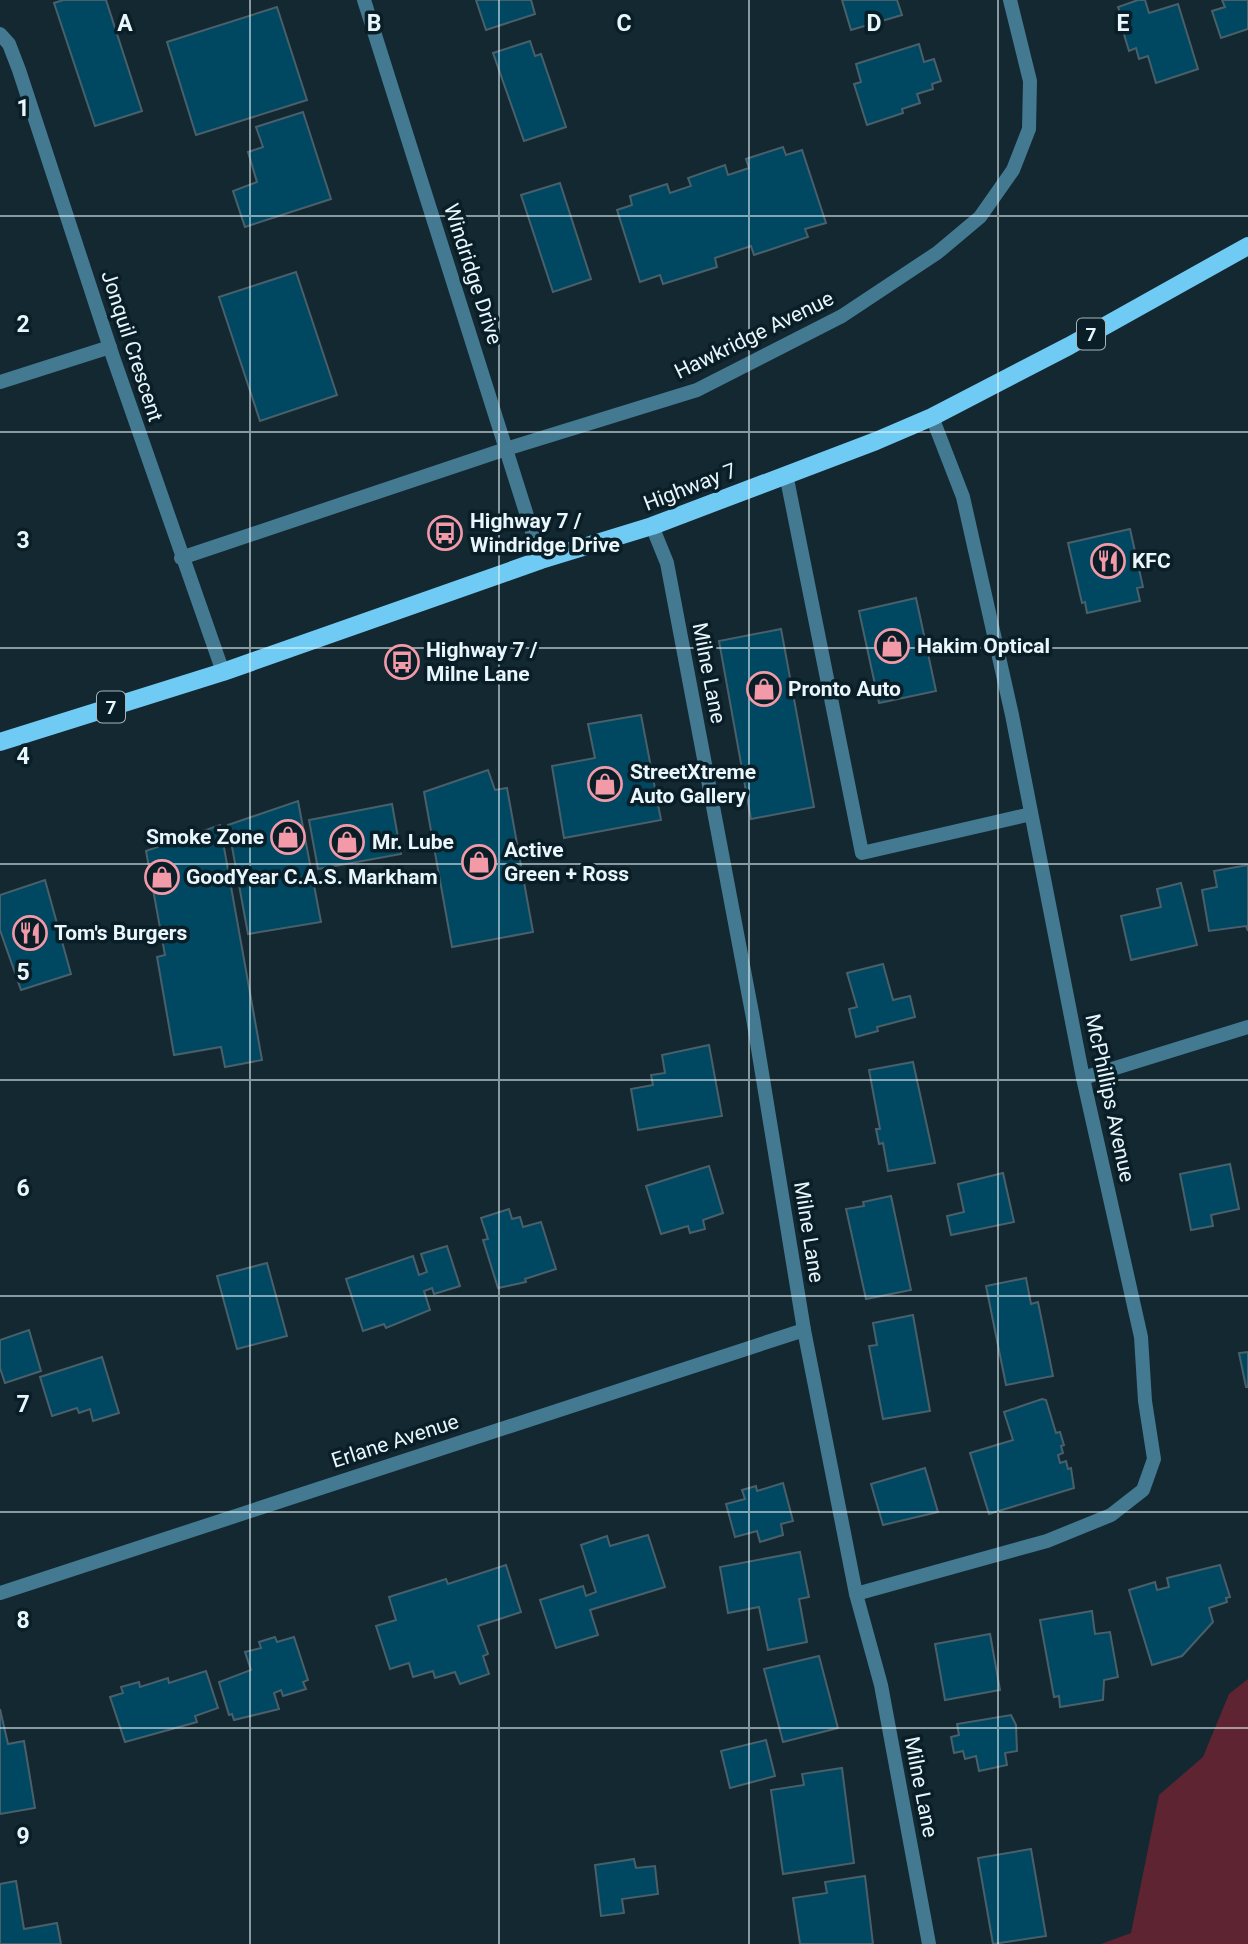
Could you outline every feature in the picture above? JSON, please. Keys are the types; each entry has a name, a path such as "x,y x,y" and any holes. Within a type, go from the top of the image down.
{"main road":[{"name":"Highway 7","path":"0,742 223,672 541,560 652,526 932,417 1142,307 1248,246"}],"street":[{"name":"Windridge Drive","path":"364,0 541,560"},
{"name":"Hawkridge Avenue","path":"181,558 506,449 697,390 842,316 937,253 980,217 1013,170 1030,128 1030,81 1010,0"},
{"name":"Jonquil Crescent","path":"0,34 9,44 19,70 181,558 223,672"},
{"path":"0,382 110,347"},
{"name":"McPhillips Avenue","path":"856,1594 1047,1541 1111,1515 1143,1490 1154,1459 1145,1401 1141,1337 1083,1078 1031,814 963,497 932,417"},
{"path":"786,474 862,853 1031,814"},
{"name":"Milne Lane","path":"652,526 667,563 673,593 752,1018 804,1330 856,1594 881,1685 929,1944"},
{"path":"1083,1078 1248,1027"},
{"name":"Erlane Avenue","path":"0,1592 804,1330"}],"shaded area":[{"path":"1248,1679 1248,1944 1101,1944 1131,1933 1159,1795 1203,1757 1229,1694"}],"building":[{"path":"63,0 106,0 142,111 95,126 54,3"},
{"path":"476,0 531,0 535,14 486,30"},
{"path":"842,0 897,0 902,15 851,30"},
{"path":"1145,0 1149,13 1178,4 1198,69 1156,83 1148,56 1139,59 1136,48 1129,51 1120,21 1123,21 1118,7"},
{"path":"1222,0 1248,0 1248,29 1221,38 1212,11 1225,7"},
{"path":"277,7 307,100 196,135 167,42"},
{"path":"530,41 535,56 541,54 566,127 524,141 493,53"},
{"path":"919,44 924,62 934,59 941,81 932,84 933,89 917,94 920,103 902,109 903,113 867,125 854,84 861,82 856,64"},
{"path":"303,112 331,199 245,227 233,191 257,182 248,152 263,147 256,127"},
{"path":"783,147 786,155 802,150 826,223 805,229 808,237 754,255 751,246 715,258 717,267 663,284 660,275 640,282 617,210 632,205 630,196 667,184 670,193 691,186 688,178 725,165 728,175 749,168 746,159"},
{"path":"560,183 591,279 553,292 521,195"},
{"path":"296,272 337,395 260,421 219,297"},
{"path":"1130,529 1143,587 1137,588 1140,601 1087,613 1085,602 1082,603 1068,543"},
{"path":"916,598 936,691 879,703 859,611"},
{"path":"781,629 814,807 751,819 719,641"},
{"name":"StreetXtreme Auto Gallery","path":"641,715 661,820 564,838 552,766 595,758 588,724"},
{"name":"Active Green + Ross","path":"488,770 495,790 507,788 533,932 452,947 424,792"},
{"path":"298,801 321,922 248,934 228,825"},
{"path":"392,804 401,854 318,869 309,820"},
{"path":"220,825 262,1060 225,1067 221,1047 174,1055 157,957 165,955 146,851"},
{"path":"1248,865 1248,931 1246,926 1209,931 1202,890 1217,887 1214,871"},
{"name":"Tom's Burgers","path":"45,880 71,974 21,990 0,930 0,895"},
{"path":"1181,883 1197,945 1131,960 1121,916 1161,907 1157,889"},
{"path":"883,964 893,1000 910,996 915,1017 877,1027 878,1031 856,1037 849,1009 857,1007 847,973"},
{"path":"709,1045 722,1116 638,1130 631,1089 653,1085 651,1075 665,1073 662,1055"},
{"path":"913,1062 935,1163 888,1171 883,1143 879,1144 876,1129 880,1129 869,1070"},
{"path":"1230,1164 1239,1209 1211,1215 1213,1226 1191,1230 1180,1174"},
{"path":"709,1166 723,1213 703,1220 705,1229 690,1233 688,1226 661,1234 646,1186"},
{"path":"1003,1173 1014,1222 951,1235 947,1216 964,1212 958,1184"},
{"path":"891,1196 911,1290 866,1299 846,1209 864,1206 863,1202"},
{"path":"509,1209 512,1219 520,1217 523,1227 541,1222 556,1269 525,1279 526,1282 498,1288 483,1240 488,1239 481,1218"},
{"path":"447,1246 460,1286 434,1294 432,1288 424,1291 430,1310 386,1328 384,1324 363,1331 346,1279 413,1256 419,1275 427,1272 421,1254"},
{"path":"267,1263 287,1336 237,1349 217,1276"},
{"path":"1026,1278 1031,1304 1038,1302 1053,1376 1006,1385 986,1286"},
{"path":"913,1315 930,1411 883,1419 869,1346 877,1345 873,1323"},
{"path":"29,1330 41,1371 5,1383 0,1368 0,1340"},
{"path":"1248,1352 1248,1387 1246,1387 1239,1353"},
{"path":"102,1357 119,1413 93,1421 90,1409 79,1413 77,1408 52,1416 40,1377"},
{"path":"1046,1400 1056,1433 1060,1432 1064,1445 1061,1446 1063,1453 1058,1455 1060,1463 1066,1461 1068,1469 1071,1468 1074,1488 989,1514 970,1453 1013,1440 1004,1412"},
{"path":"925,1468 938,1512 883,1525 871,1484"},
{"path":"783,1483 793,1521 781,1524 783,1535 760,1542 757,1531 735,1537 726,1504 745,1499 742,1490 756,1486 757,1491"},
{"path":"648,1535 665,1587 590,1610 598,1635 556,1648 540,1600 583,1586 586,1596 596,1592 581,1545 607,1536 610,1546"},
{"path":"800,1552 809,1597 799,1599 807,1642 768,1650 759,1607 728,1613 720,1567"},
{"path":"506,1565 521,1612 478,1626 488,1654 483,1656 489,1674 460,1684 455,1672 435,1678 433,1671 413,1677 409,1663 390,1669 376,1626 396,1620 389,1597 446,1579 448,1584"},
{"path":"1220,1565 1230,1597 1226,1598 1227,1602 1209,1608 1213,1622 1182,1656 1152,1665 1129,1590 1155,1582 1157,1590 1169,1587 1167,1578"},
{"path":"1092,1611 1095,1634 1110,1632 1118,1677 1104,1680 1103,1700 1060,1707 1059,1696 1054,1697 1040,1620"},
{"path":"990,1634 1000,1690 945,1700 935,1644"},
{"path":"275,1637 277,1642 294,1637 308,1680 303,1682 306,1689 283,1696 281,1690 274,1693 279,1709 234,1720 232,1714 229,1715 219,1682 251,1670 245,1652 261,1648 259,1642"},
{"path":"819,1656 838,1728 783,1742 764,1669"},
{"path":"206,1671 218,1708 195,1716 197,1722 125,1742 110,1697 123,1693 121,1687 139,1682 140,1687 168,1678 169,1683"},
{"path":"0,1709 8,1744 24,1741 35,1808 0,1814"},
{"path":"1011,1715 1016,1725 1017,1751 1005,1753 1007,1765 979,1771 976,1756 965,1759 963,1751 954,1753 951,1737 959,1735 957,1724"},
{"path":"766,1740 775,1776 730,1788 721,1751"},
{"path":"842,1768 854,1863 783,1874 771,1790 804,1785 802,1774"},
{"path":"1031,1849 1046,1936 993,1944 978,1858"},
{"path":"634,1859 636,1868 655,1866 658,1894 622,1899 624,1913 601,1916 595,1865"},
{"path":"865,1876 873,1944 800,1944 793,1898 827,1893 825,1882"},
{"path":"16,1881 24,1929 57,1923 61,1944 0,1944 0,1884"}],"place":[{"name":"Highway 7 / Windridge Drive","path":"445,533"},
{"name":"KFC","path":"1108,561"},
{"name":"Hakim Optical","path":"892,646"},
{"name":"Highway 7 / Milne Lane","path":"402,662"},
{"name":"Pronto Auto","path":"764,689"},
{"name":"StreetXtreme Auto Gallery","path":"605,784"},
{"name":"Smoke Zone","path":"288,837"},
{"name":"Mr. Lube","path":"347,842"},
{"name":"Active Green + Ross","path":"479,862"},
{"name":"GoodYear C.A.S. Markham","path":"162,877"},
{"name":"Tom's Burgers","path":"30,933"}]}
